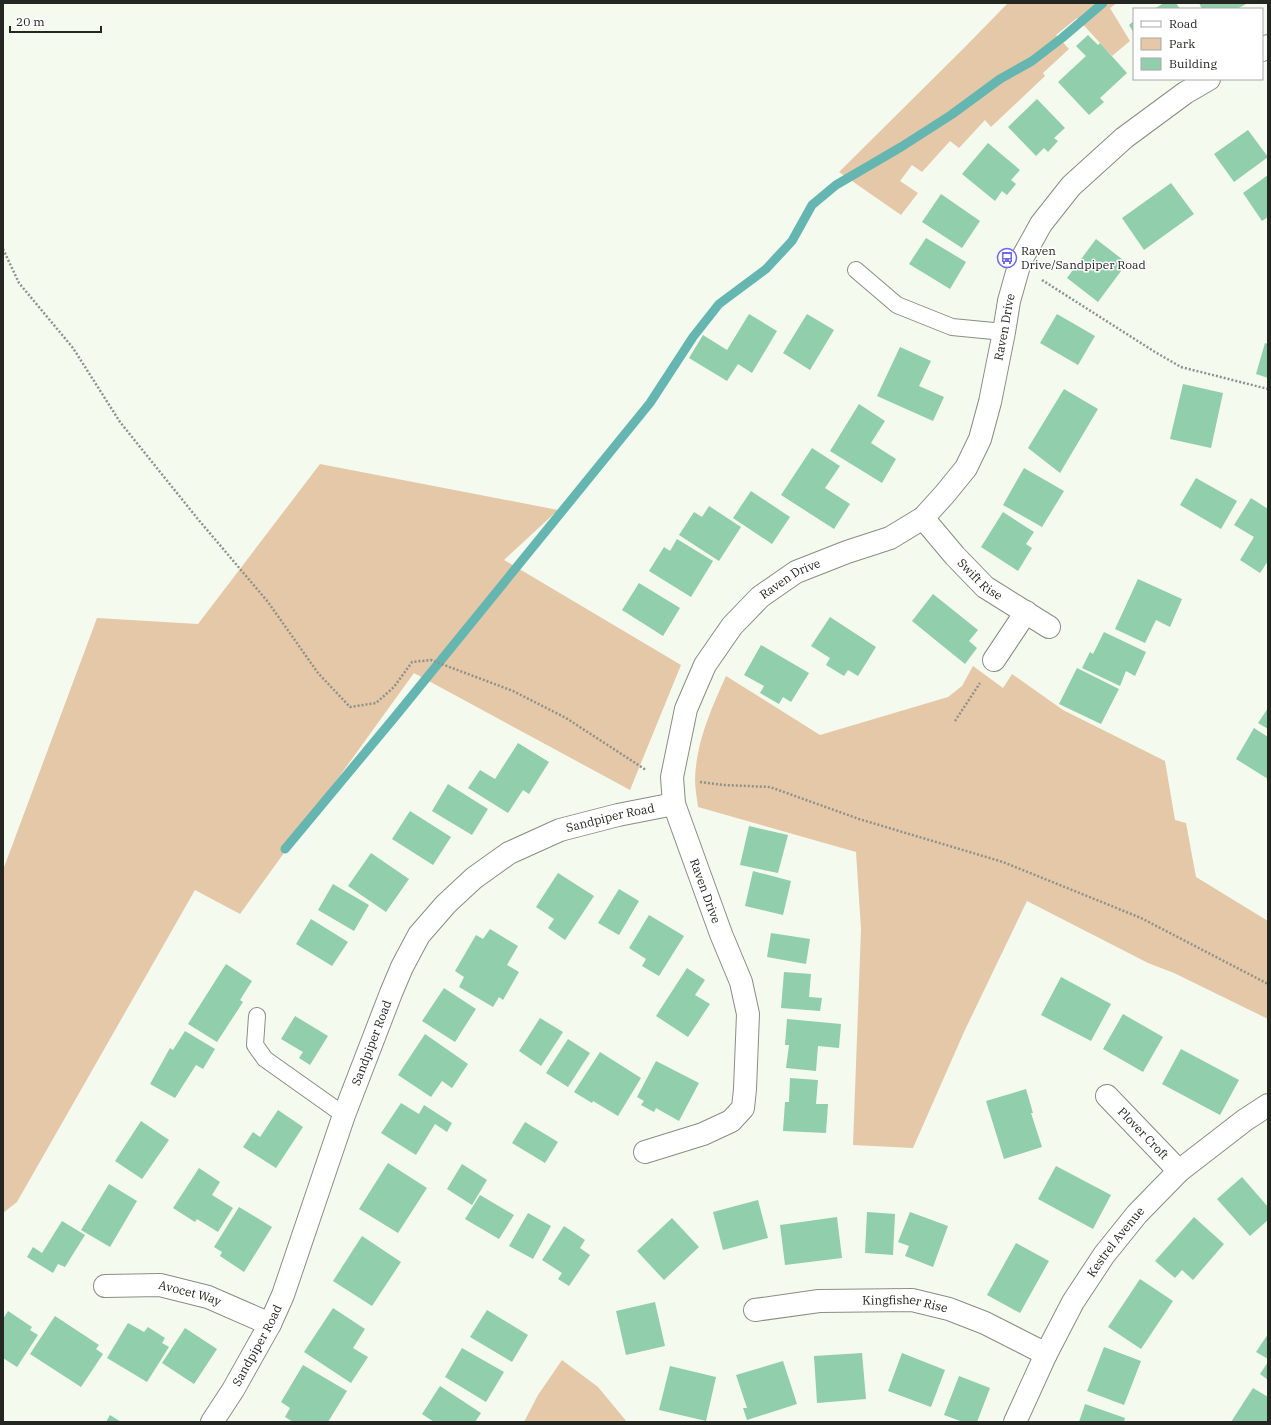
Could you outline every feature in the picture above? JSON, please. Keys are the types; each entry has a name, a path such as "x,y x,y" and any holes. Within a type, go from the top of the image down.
{"street":[{"name":"Raven Drive","path":"645,1152 703,1134 731,1121 742,1108 745,1089 748,1014 741,982 721,934 674,804 672,777 686,709 705,665 732,626 760,597 796,572 847,552 890,538 922,518 944,495 966,468 980,439 990,402 1004,332 1008,301 1020,262 1042,224 1071,186 1124,138 1184,93 1207,80"},
{"name":"Swift Rise","path":"922,518 955,556 986,587 1049,627"},
{"path":"994,660 1026,612"},
{"name":"Sandpiper Road","path":"212,1422 233,1390 270,1324 283,1295 344,1115 391,993 402,967 419,935 446,904 474,878 509,853 560,830 618,815 674,804"},
{"name":"Plover Croft","path":"1107,1096 1179,1171"},
{"name":"Kestrel Avenue","path":"1015,1422 1046,1354 1073,1302 1104,1255 1137,1214 1179,1171 1245,1120 1268,1105"},
{"name":"Avocet Way","path":"105,1286 160,1285 208,1297 270,1324"},
{"name":"Kingfisher Rise","path":"755,1310 819,1301 912,1300 949,1309 985,1323 1046,1354"}],"lane":[{"path":"856,270 897,304 952,327 1004,332"},
{"path":"257,1016 255,1046 265,1059 344,1115"}],"path":[{"path":"3,249 19,283 73,348 120,422 197,518 268,602 318,673 350,707 376,703 394,687 412,662 431,660 513,691 566,718 647,771 672,777 724,785 770,786 859,818 1003,862 1141,918 1268,984"},
{"path":"1018,270 1047,282 1155,352 1181,366 1268,389"},
{"path":"955,721 994,660"}],"green space":[{"path":"1008,3 1117,3 1110,8 1130,41 1112,56 1077,18 1056,35 1069,49 1043,73 1045,76 991,127 985,120 959,148 950,141 922,172 912,165 900,181 918,193 901,215 839,172 964,48"},
{"path":"320,464 558,510 504,560 681,665 630,790 414,673 240,914 195,890 17,1202 3,1213 3,870 97,618 198,624"},
{"path":"973,666 1003,688 1012,674 1063,710 1165,761 1175,820 1186,823 1196,877 1268,921 1268,1019 1174,973 1148,963 1027,901 964,1032 913,1148 853,1145 861,929 856,852 698,807 695,779 701,739 726,676 820,735 948,697 962,686"},
{"path":"562,1360 598,1387 627,1422 524,1422 538,1395"}],"building":[{"path":"1164,3 1176,3 1179,8 1156,8"},
{"path":"1199,3 1246,4 1239,8 1202,8"},
{"path":"1133,22 1133,31 1129,25"},
{"path":"1088,35 1098,45 1100,43 1127,73 1100,98 1104,102 1089,115 1058,82 1086,56 1076,46"},
{"path":"1037,99 1065,128 1054,138 1058,141 1048,152 1044,148 1036,156 1008,127"},
{"path":"1248,130 1268,157 1234,182 1214,154"},
{"path":"988,143 1020,170 1011,180 1016,184 1007,195 1002,191 995,201 962,174"},
{"path":"1268,175 1268,217 1262,221 1243,193"},
{"path":"1171,183 1194,214 1144,250 1122,218"},
{"path":"941,194 980,221 962,248 922,222"},
{"path":"926,238 966,262 950,289 909,264"},
{"path":"1096,239 1127,263 1098,302 1067,278"},
{"path":"749,314 777,331 752,373 738,364 727,381 689,358 703,335 727,350"},
{"path":"807,314 834,330 810,370 783,353"},
{"path":"1057,314 1095,336 1078,365 1040,343"},
{"path":"1265,343 1268,344 1268,378 1256,374"},
{"path":"900,347 931,361 919,386 944,397 933,421 877,396"},
{"path":"1183,384 1223,393 1211,448 1170,439"},
{"path":"1064,389 1098,409 1060,473 1028,448"},
{"path":"859,404 885,421 871,443 896,459 882,483 830,451"},
{"path":"812,448 840,466 825,488 850,504 834,529 781,495"},
{"path":"1024,468 1064,491 1042,527 1003,505"},
{"path":"1196,478 1237,501 1221,529 1180,505"},
{"path":"751,491 790,517 772,544 733,518"},
{"path":"1251,498 1268,509 1268,561 1260,573 1240,560 1254,537 1234,525"},
{"path":"709,506 741,527 719,561 679,535 694,512 702,517"},
{"path":"1003,512 1034,532 1026,544 1032,548 1018,571 981,547"},
{"path":"677,539 713,561 691,597 649,571 664,547 670,551"},
{"path":"1138,579 1182,599 1170,627 1156,620 1145,643 1115,629"},
{"path":"639,583 680,608 663,636 622,610"},
{"path":"933,594 978,630 969,641 977,648 965,664 912,621"},
{"path":"830,617 876,647 858,676 848,670 844,676 826,665 830,658 811,646"},
{"path":"1104,632 1146,652 1135,676 1126,671 1120,686 1082,668 1090,652 1093,654"},
{"path":"761,645 809,673 791,702 783,697 779,704 760,693 764,686 744,675"},
{"path":"1077,668 1119,689 1101,724 1059,704"},
{"path":"1268,708 1268,729 1258,723"},
{"path":"1254,728 1268,737 1268,779 1236,759"},
{"path":"518,743 549,762 529,794 523,790 508,813 468,788 480,770 495,779"},
{"path":"448,784 488,809 472,835 432,811"},
{"path":"410,811 451,837 433,865 392,839"},
{"path":"749,826 788,835 778,873 740,865"},
{"path":"371,853 409,879 386,912 348,886"},
{"path":"753,871 791,881 783,915 745,906"},
{"path":"558,873 594,896 565,940 548,928 554,919 536,907"},
{"path":"333,884 369,905 354,931 318,910"},
{"path":"619,889 639,901 619,935 598,923"},
{"path":"649,915 684,936 659,976 642,966 646,959 629,948"},
{"path":"311,919 348,942 332,966 296,944"},
{"path":"490,929 518,946 507,965 519,972 503,1000 499,997 493,1007 459,987 464,977 455,971 476,935 483,939"},
{"path":"771,933 810,939 806,964 767,957"},
{"path":"226,964 252,981 240,1000 243,1002 217,1042 188,1024"},
{"path":"687,968 705,980 695,995 710,1004 688,1037 656,1016"},
{"path":"784,972 811,974 809,997 822,998 820,1011 781,1008"},
{"path":"1061,977 1111,1004 1091,1041 1041,1015"},
{"path":"444,988 476,1009 455,1042 422,1021"},
{"path":"1123,1014 1163,1037 1143,1072 1103,1049"},
{"path":"295,1016 328,1036 310,1065 299,1058 303,1052 281,1039"},
{"path":"540,1018 563,1032 541,1066 519,1051"},
{"path":"787,1019 841,1024 839,1048 818,1046 816,1071 786,1068 789,1045 785,1045"},
{"path":"185,1031 215,1049 203,1069 196,1065 175,1098 150,1084 170,1048 173,1050"},
{"path":"425,1034 468,1064 452,1088 442,1081 431,1097 398,1075"},
{"path":"568,1039 590,1053 568,1087 546,1073"},
{"path":"1181,1049 1239,1080 1220,1115 1162,1084"},
{"path":"600,1052 641,1078 618,1116 574,1092"},
{"path":"656,1061 699,1083 679,1121 656,1108 654,1112 641,1105 644,1101 637,1097"},
{"path":"790,1078 818,1080 816,1104 828,1104 826,1133 783,1131 785,1102 789,1102"},
{"path":"1026,1089 1033,1113 1031,1113 1042,1147 1004,1159 986,1101"},
{"path":"401,1103 419,1114 424,1105 452,1123 447,1132 435,1124 416,1155 381,1133"},
{"path":"278,1110 303,1127 276,1168 243,1147 253,1132 260,1137"},
{"path":"141,1121 169,1140 142,1179 115,1161"},
{"path":"525,1122 558,1142 545,1163 512,1143"},
{"path":"388,1163 427,1188 398,1233 359,1209"},
{"path":"462,1164 487,1180 472,1205 447,1189"},
{"path":"1056,1166 1111,1195 1093,1229 1038,1199"},
{"path":"199,1168 220,1182 212,1195 233,1208 218,1232 197,1219 195,1222 173,1208"},
{"path":"1242,1177 1268,1207 1268,1220 1250,1236 1217,1199"},
{"path":"109,1184 137,1201 110,1247 81,1230"},
{"path":"480,1195 514,1215 499,1239 465,1219"},
{"path":"758,1200 768,1238 723,1250 713,1212"},
{"path":"239,1207 272,1227 244,1272 220,1256 222,1252 214,1247"},
{"path":"867,1212 895,1214 893,1255 865,1253"},
{"path":"910,1212 948,1226 933,1267 905,1256 909,1246 898,1242"},
{"path":"528,1213 551,1226 533,1259 509,1246"},
{"path":"837,1217 842,1258 785,1265 780,1225"},
{"path":"1194,1217 1224,1244 1193,1280 1182,1270 1175,1278 1155,1261"},
{"path":"672,1218 699,1247 664,1280 637,1251"},
{"path":"62,1221 85,1235 65,1267 58,1264 53,1273 27,1257 33,1247 42,1253"},
{"path":"564,1226 585,1240 580,1248 590,1255 569,1286 558,1279 562,1273 542,1260"},
{"path":"362,1236 401,1262 372,1306 333,1281"},
{"path":"1016,1243 1049,1261 1020,1313 987,1295"},
{"path":"1140,1279 1173,1301 1141,1349 1108,1327"},
{"path":"655,1302 665,1346 626,1355 616,1311"},
{"path":"333,1308 365,1329 353,1348 368,1357 351,1383 304,1352"},
{"path":"487,1310 528,1335 512,1362 470,1337"},
{"path":"8,1311 32,1327 30,1330 38,1335 17,1367 3,1358 3,1319"},
{"path":"55,1316 99,1345 96,1349 103,1354 81,1387 30,1354"},
{"path":"128,1323 144,1332 148,1327 165,1338 162,1343 169,1347 147,1382 107,1358"},
{"path":"185,1328 217,1349 194,1384 162,1363"},
{"path":"1268,1334 1268,1359 1256,1352"},
{"path":"1104,1347 1141,1361 1124,1405 1087,1391"},
{"path":"462,1348 504,1372 486,1402 445,1377"},
{"path":"862,1353 866,1399 817,1403 814,1356"},
{"path":"902,1353 945,1370 931,1407 888,1391"},
{"path":"783,1361 797,1404 747,1420 743,1408 747,1408 736,1375"},
{"path":"1268,1362 1268,1380 1260,1374"},
{"path":"303,1365 347,1391 328,1422 293,1422 285,1417 290,1408 281,1402"},
{"path":"670,1366 716,1377 706,1421 659,1410"},
{"path":"959,1376 990,1388 977,1422 963,1422 944,1415"},
{"path":"440,1386 481,1413 475,1422 434,1422 422,1414"},
{"path":"1253,1388 1268,1397 1268,1422 1231,1422"},
{"path":"1085,1404 1125,1418 1124,1422 1079,1422"},
{"path":"110,1415 121,1422 106,1422"}],"waterway":[{"path":"285,849 394,718 650,403 693,337 719,304 766,269 792,241 812,205 836,185 901,147 951,115 1000,79 1032,61 1103,3"}],"place":[{"name":"Raven Drive/Sandpiper Road","path":"1007,258"}]}
